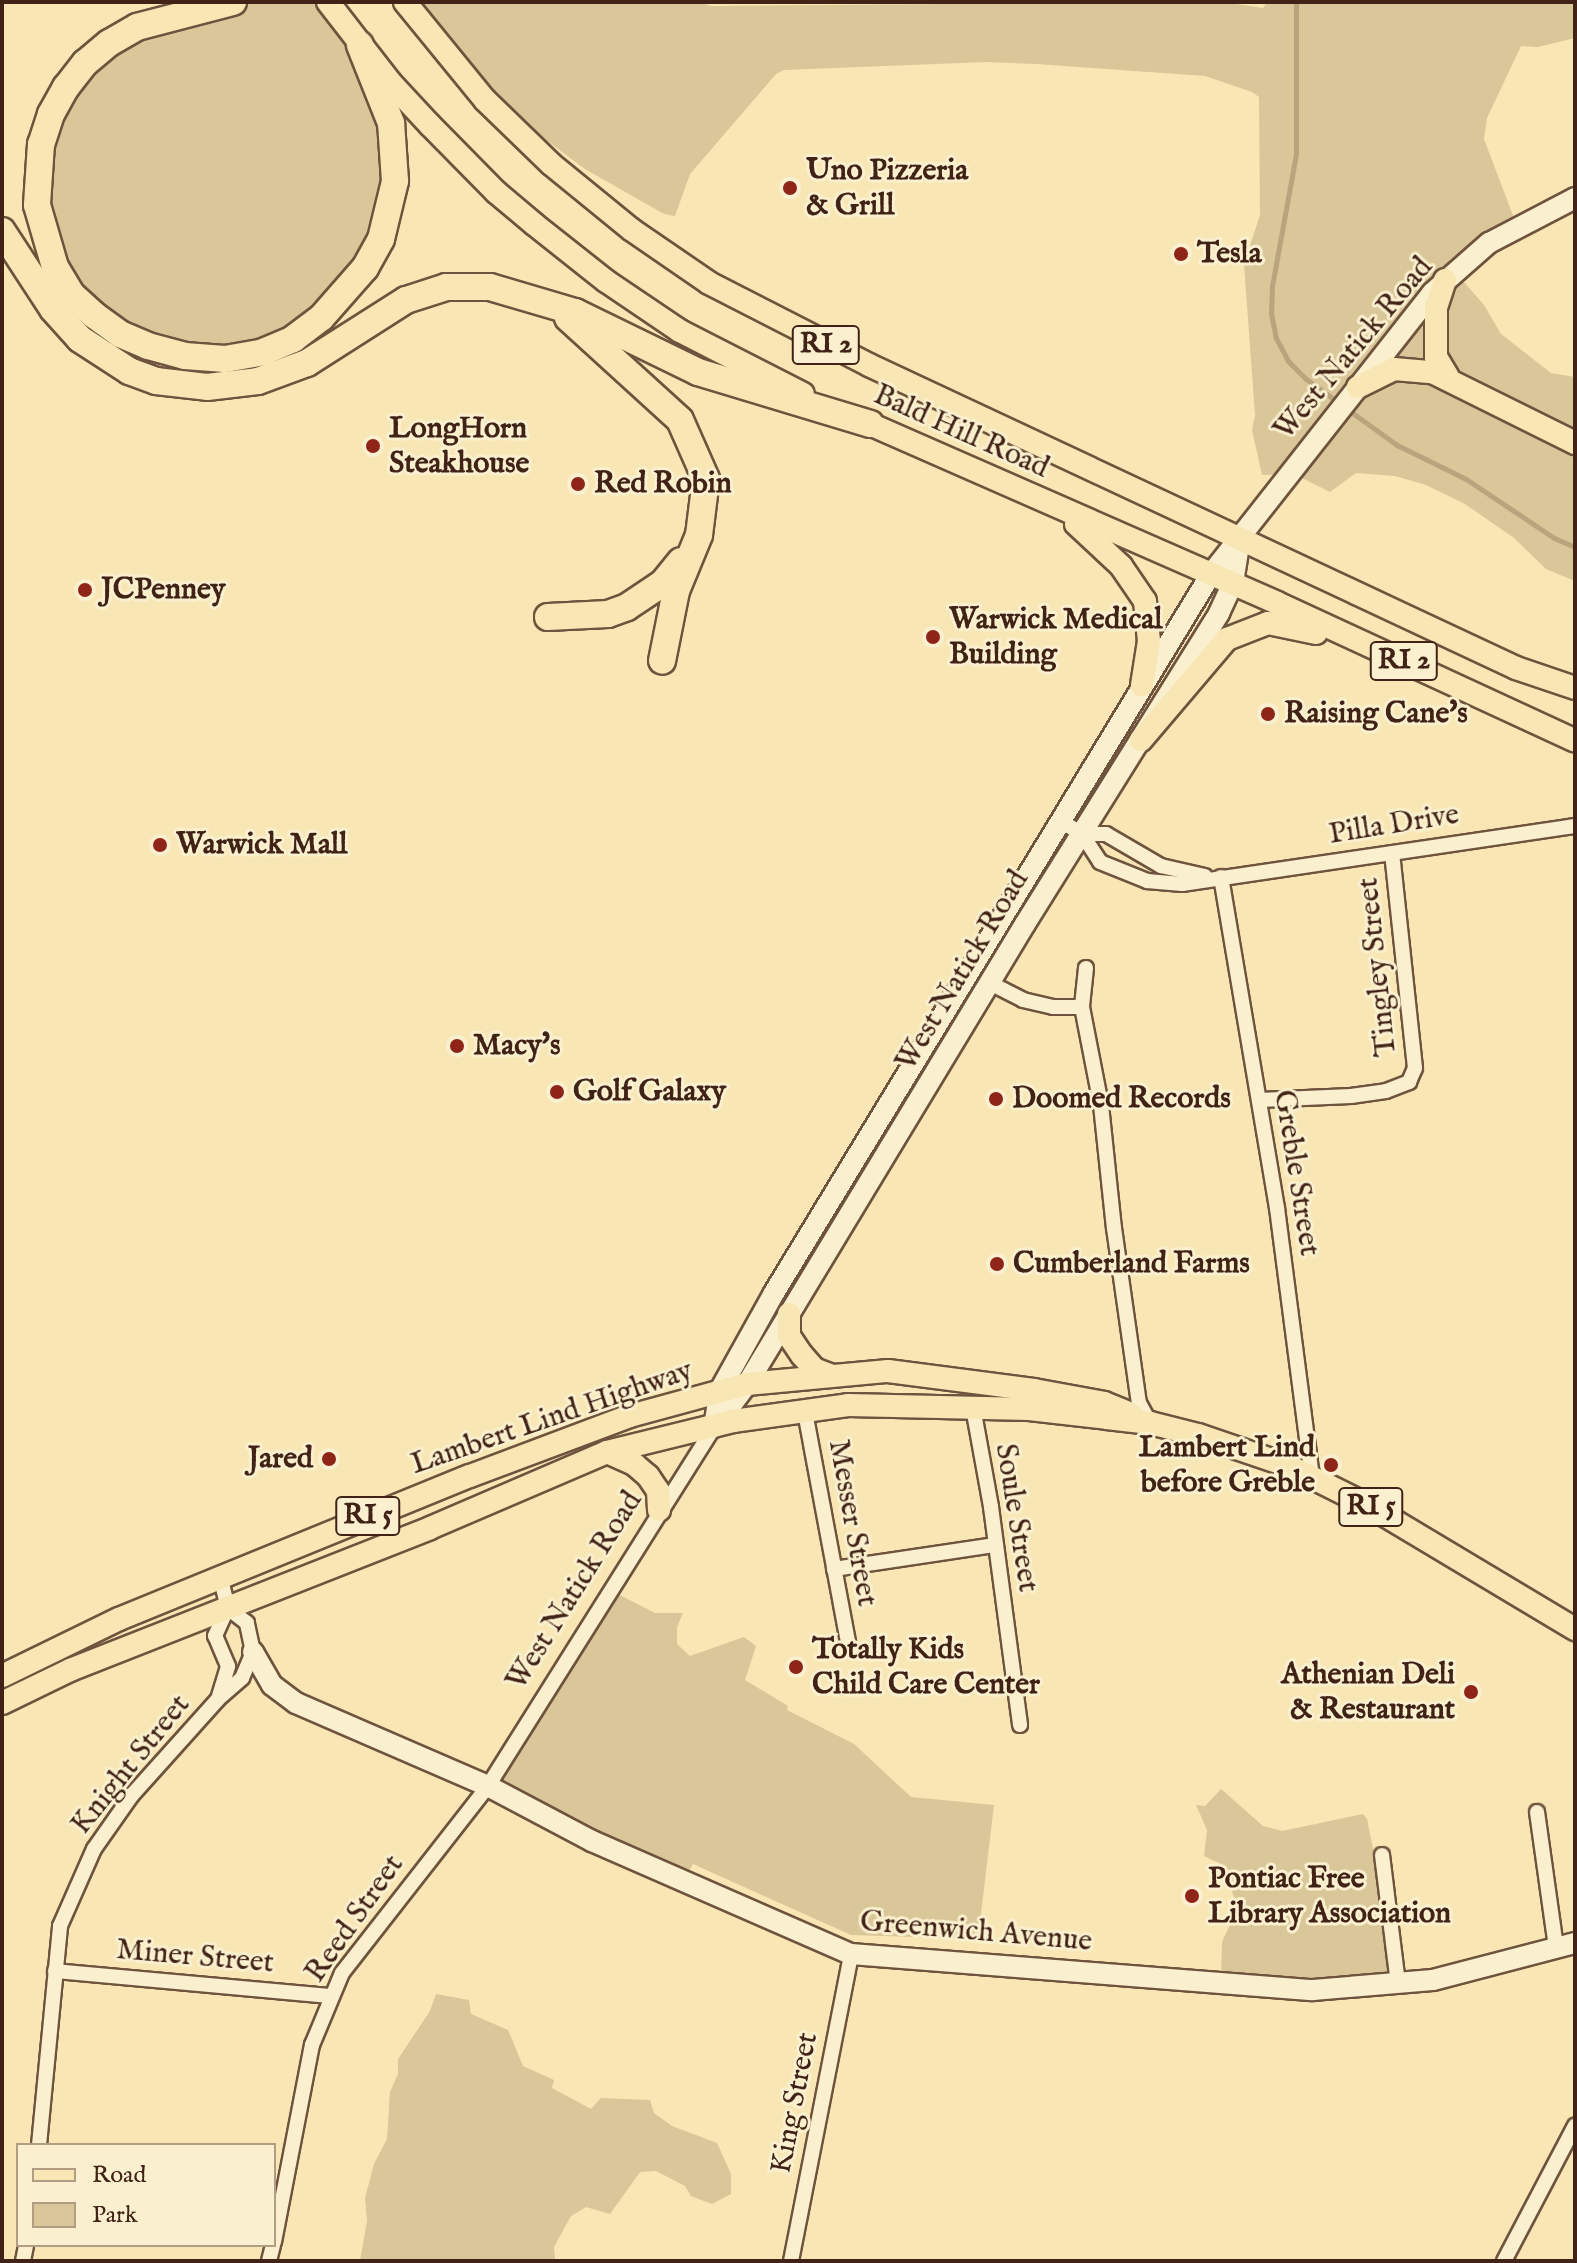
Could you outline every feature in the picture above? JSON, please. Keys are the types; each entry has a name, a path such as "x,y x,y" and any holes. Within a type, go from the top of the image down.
{"highway":[{"path":"233,2 137,27 109,43 85,63 66,87 41,144 37,205 55,267 72,295 94,315 120,334 148,346 185,356 225,359 263,352 293,339 321,318 365,268 386,225 395,181 391,123 360,45"},
{"path":"2,231 53,309 80,339 129,371 181,385 233,385 283,373 328,351 406,300 446,287 490,287 550,303 698,372 870,424"},
{"path":"550,303 680,420 706,479 699,535 676,591 662,661"},
{"path":"548,617 608,614 627,607 663,583 699,535"}],"main road":[{"name":"Bald Hill Road","path":"328,2 360,45 420,114 496,192 606,281 680,331 756,373 1233,583 1575,739"},
{"name":"Bald Hill Road","path":"405,2 485,100 551,164 632,230 709,283 856,359 1240,536 1516,668 1575,688"},
{"name":"West Natick Road","path":"714,1427 720,1390 774,1293 1211,574 1411,317 1445,280 1489,243 1575,198"},
{"path":"1445,280 1436,307 1436,357 1448,377"},
{"path":"1354,392 1394,369 1448,377 1575,443"},
{"path":"1050,504 1095,538 1130,577 1145,601 1149,641 1142,685"},
{"name":"West Natick Road","path":"714,1427 747,1384 1219,613 1233,583 1240,555 1240,536"},
{"path":"1141,740 1212,652 1227,639 1253,627 1287,624 1411,664"},
{"path":"789,1314 789,1336 802,1355 814,1369 833,1376"},
{"name":"Lambert Lind Highway","path":"2,1676 69,1641 517,1457 630,1416 747,1384 888,1371 1034,1390 1104,1403 1150,1423"},
{"name":"Lambert Lind Highway","path":"2,1703 70,1670 607,1452 714,1427 848,1405 972,1406 1150,1423 1198,1435 1312,1477 1371,1507 1575,1629"},
{"path":"607,1452 634,1464 648,1476 658,1491 659,1510"},
{"name":"Greenwich Avenue","path":"253,1652 272,1685 296,1703 488,1786 592,1841 851,1954 1313,1990 1433,1980 1566,1945"}],"street":[{"name":"Pilla Drive","path":"1061,821 1082,834 1100,862 1147,881 1182,884 1575,826"},
{"name":"Pilla Drive","path":"1082,834 1106,834 1177,871 1221,877"},
{"name":"Tingley Street","path":"1259,1100 1310,1101 1386,1091 1402,1086 1412,1076 1415,1068 1411,1018 1392,853"},
{"name":"Greble Street","path":"1221,877 1238,962 1277,1208 1312,1477"},
{"path":"1086,968 1082,1007 1101,1105 1114,1228 1139,1403 1150,1423"},
{"path":"990,983 1023,1000 1053,1007 1082,1007"},
{"name":"Messer Street","path":"805,1412 848,1642"},
{"name":"Soule Street","path":"974,1413 1020,1725"},
{"name":"West Natick Road","path":"488,1786 714,1427"},
{"path":"834,1569 995,1545"},
{"name":"Knight Street","path":"39,2143 60,1926 94,1849 132,1795 218,1699 242,1678 253,1652 247,1623 228,1608 221,1579"},
{"name":"Knight Street","path":"218,1699 228,1666 215,1636 228,1608"},
{"name":"Reed Street","path":"276,2233 312,2045 331,1996 350,1961 488,1786"},
{"path":"1537,1812 1566,1945"},
{"path":"1382,1855 1398,1984"},
{"name":"King Street","path":"791,2261 851,1954"},
{"name":"Miner Street","path":"55,1971 331,1996"},
{"path":"1504,2261 1575,2126"}],"green space":[{"path":"330,2 393,159 375,253 297,340 182,357 78,302 38,178 87,63 136,29 234,3"},
{"path":"405,2 699,2 711,6 1222,2 1263,8 1267,2 1575,2 1575,38 1538,47 1521,46 1487,118 1484,139 1517,226 1457,274 1484,305 1501,334 1551,373 1575,377 1575,581 1546,569 1514,538 1465,504 1426,485 1395,476 1356,473 1330,492 1294,474 1262,475 1252,430 1255,415 1244,264 1260,215 1259,97 1252,92 1205,76 1036,64 986,62 784,70 776,74 690,174 675,216 664,214 585,169 506,110"},
{"path":"604,1587 655,1613 683,1613 677,1627 677,1644 690,1656 744,1637 756,1646 745,1680 788,1706 787,1710 854,1744 911,1797 994,1805 978,1939 851,1935 693,1864 683,1881 489,1788"},
{"path":"1221,1789 1263,1826 1282,1831 1363,1814 1367,1819 1382,1893 1390,1985 1221,1978 1222,1942 1238,1907 1221,1864 1204,1856 1207,1830 1196,1805 1205,1806"},
{"path":"436,1994 469,2000 471,2014 508,2030 523,2066 554,2080 552,2088 591,2109 601,2098 650,2100 654,2113 672,2126 717,2143 731,2174 731,2194 712,2204 691,2196 685,2186 656,2171 640,2172 610,2214 586,2207 571,2216 554,2247 555,2261 360,2261 367,2221 365,2198 374,2164 387,2139 390,2092 398,2074 398,2059 430,2011"}],"waterway":[{"path":"1296,2 1296,154 1272,286 1271,313 1276,338 1288,361 1306,379 1339,403"},
{"path":"1347,409 1397,445 1466,479 1554,538 1575,547"}],"place":[{"name":"Uno Pizzeria & Grill","path":"790,188"},
{"name":"Tesla","path":"1181,254"},
{"name":"LongHorn Steakhouse","path":"373,446"},
{"name":"Red Robin","path":"578,484"},
{"name":"JCPenney","path":"85,590"},
{"name":"Warwick Medical Building","path":"933,637"},
{"name":"Raising Cane's","path":"1268,714"},
{"name":"Warwick Mall","path":"160,845"},
{"name":"Macy's","path":"457,1046"},
{"name":"Golf Galaxy","path":"557,1092"},
{"name":"Doomed Records","path":"996,1099"},
{"name":"Cumberland Farms","path":"997,1264"},
{"name":"Jared","path":"329,1459"},
{"name":"Lambert Lind before Greble","path":"1331,1465"},
{"name":"Totally Kids Child Care Center","path":"796,1667"},
{"name":"Athenian Deli & Restaurant","path":"1471,1692"},
{"name":"Pontiac Free Library Association","path":"1192,1896"}]}
